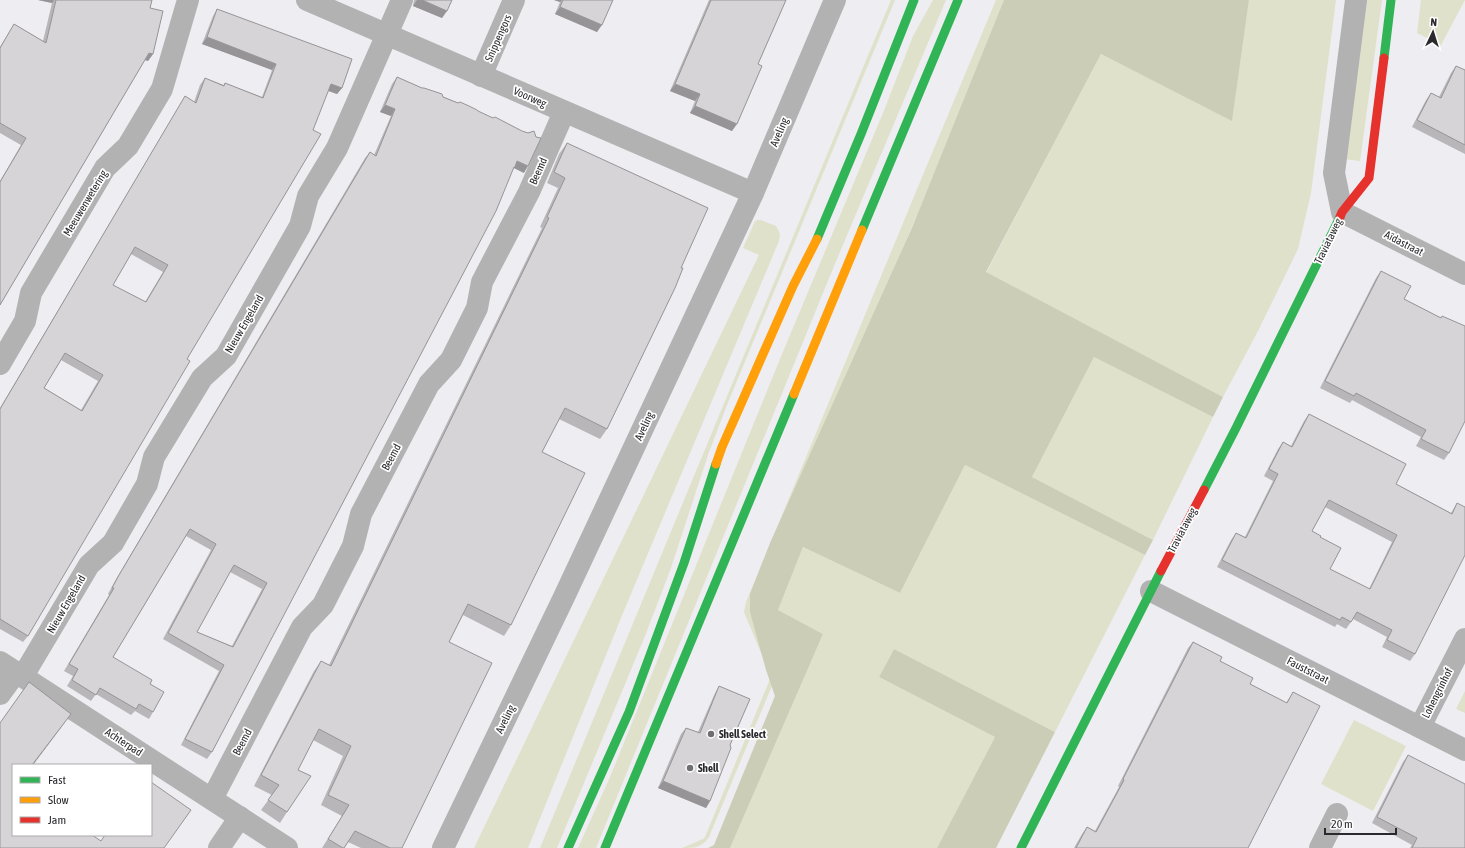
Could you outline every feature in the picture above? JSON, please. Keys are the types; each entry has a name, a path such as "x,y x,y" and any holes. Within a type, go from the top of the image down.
{"main road":[{"path":"568,848 629,712 684,563 722,447 793,286 820,232 914,0"},
{"path":"605,848 958,0"},
{"name":"Traviataweg","path":"1021,848 1151,591 1236,428 1342,212 1369,178 1391,0"}],"street":[{"name":"Meeuwenwetering","path":"0,364 25,321 31,293 101,174 105,168 128,146 162,89 188,0"},
{"name":"Nieuw Engeland","path":"0,694 13,670 89,565 113,543 147,484 154,457 202,378 226,356 300,226 308,196 337,148 402,0"},
{"name":"Snippengors","path":"481,76 514,0"},
{"name":"Aveling","path":"443,848 567,590 753,193 835,0"},
{"name":"Traviataweg","path":"1342,212 1334,173 1356,0"},
{"name":"Voorweg","path":"310,1 753,193"},
{"name":"Beemd","path":"212,799 302,627 322,605 353,546 361,514 429,384 451,360 477,308 482,282 529,192 564,112"},
{"name":"Aïdastraat","path":"1342,212 1465,274"},
{"name":"Fauststraat","path":"1151,591 1465,750"},
{"name":"Lohengrinhof","path":"1420,727 1465,638"},
{"name":"Achterpad","path":"13,670 287,848"},
{"path":"1320,848 1337,814"},
{"path":"219,848 240,817"}],"green space":[{"path":"891,0 895,0 727,405 708,455 671,568 645,636 557,848 540,848"},
{"path":"933,0 946,0 832,271 596,848 578,848 610,777 782,354 883,113 913,36"},
{"path":"996,0 1006,0 760,593 774,681 709,837 704,843 697,847 682,848 705,837 770,679 769,672 744,612 746,602"},
{"path":"1004,0 1249,0 1232,121 1101,54 986,272 1223,397 1213,417 1094,357 1032,477 1153,540 1145,555 965,465 900,593 803,547 778,610 823,634 730,848 708,848 714,845 775,696 766,670 750,612 750,594 770,543 911,230"},
{"path":"1249,0 1336,0 1311,193 1298,249 1259,329 1223,397 986,273 1101,54 1232,120"},
{"path":"1365,0 1382,0 1360,161 1344,159"},
{"path":"1421,0 1465,0 1441,45 1417,33"},
{"path":"758,220 776,226 780,234 779,241 623,613 528,848 474,848 759,255 743,248 755,221"},
{"path":"1094,357 1213,417 1153,540 1032,477"},
{"path":"965,465 1145,555 1055,732 894,649 879,677 995,737 937,848 730,848 823,634 778,610 803,547 900,593"},
{"path":"894,649 1055,732 996,848 937,848 995,737 879,677"},
{"path":"1465,691 1465,713 1456,709"},
{"path":"1354,720 1406,746 1373,811 1321,784"}],"building":[{"path":"56,0 152,0 150,8 163,11 153,54 149,53 0,305 0,182 26,138 0,123 0,48 14,24 46,43"},
{"path":"422,0 452,0 447,11"},
{"path":"563,0 613,0 602,25 560,7"},
{"path":"711,0 786,0 758,64 762,66 737,124 695,106 700,94 675,84"},
{"path":"217,9 352,59 342,88 331,84 313,130 321,134 187,359 190,361 28,636 0,619 0,409 185,96 196,103 205,78 224,86 225,83 263,98 276,64 207,37","holes":["135,247 168,265 146,302 113,285","65,353 103,375 82,411 44,388"]},
{"path":"1456,66 1465,70 1465,145 1417,120 1431,93 1441,98"},
{"path":"397,77 422,88 442,94 443,97 458,103 460,102 493,118 495,117 522,131 528,133 534,131 536,137 541,138 528,166 517,161 496,211 212,752 185,739 224,665 168,633 216,544 190,529 113,657 152,680 150,684 164,692 153,712 139,704 136,709 100,688 96,695 72,680 78,669 69,664 114,588 112,588 119,575 370,152 376,156 395,109 385,105","holes":["234,565 267,583 233,647 197,632"]},
{"path":"567,143 708,208 681,268 683,268 675,288 607,429 565,408 542,452 585,473 511,625 468,604 449,642 492,663 402,848 390,848 355,831 343,848 328,839 349,805 328,795 351,746 319,729 298,770 311,776 287,812 268,800 279,785 261,775 321,661 331,666 549,218 547,217 565,178 554,172"},
{"path":"1381,271 1411,286 1404,299 1441,318 1442,316 1465,326 1465,421 1449,453 1421,439 1426,430 1356,393 1354,396 1325,381"},
{"path":"1309,414 1406,464 1396,484 1452,514 1457,503 1465,507 1465,555 1415,654 1387,640 1392,630 1357,612 1351,622 1342,617 1340,620 1222,560 1236,533 1246,538 1278,474 1269,469 1283,442 1292,447","holes":["1329,500 1397,535 1370,589 1330,569 1341,548 1312,531"]},
{"path":"1193,642 1222,657 1220,661 1253,678 1250,684 1287,703 1293,692 1320,706 1248,848 1076,848 1087,827 1096,832 1124,780 1123,779"},
{"path":"29,682 71,714 33,764 12,764 12,836 94,836 101,841 104,836 152,836 152,783 191,810 164,848 0,848 0,723"},
{"path":"719,686 750,699 730,745 731,748 710,801 663,781 686,728 700,733"},
{"path":"1408,755 1465,784 1465,848 1412,848 1417,838 1377,817"}],"traffic: fast":[{"path":"817,239 861,134 914,0"},
{"path":"862,230 958,0"},
{"path":"1384,58 1391,0"},
{"path":"1204,490 1340,217"},
{"path":"605,848 794,394"},
{"path":"568,848 629,712 684,563 716,464"},
{"path":"1021,848 1161,571"}],"traffic: slow":[{"path":"794,394 862,230"},
{"path":"716,464 722,447 793,286 817,239"}],"traffic: jam":[{"path":"1340,217 1342,212 1369,178 1384,58"},
{"path":"1161,571 1204,490"}],"place":[{"name":"Shell Select","path":"711,734"},
{"name":"Shell","path":"690,768"}]}
